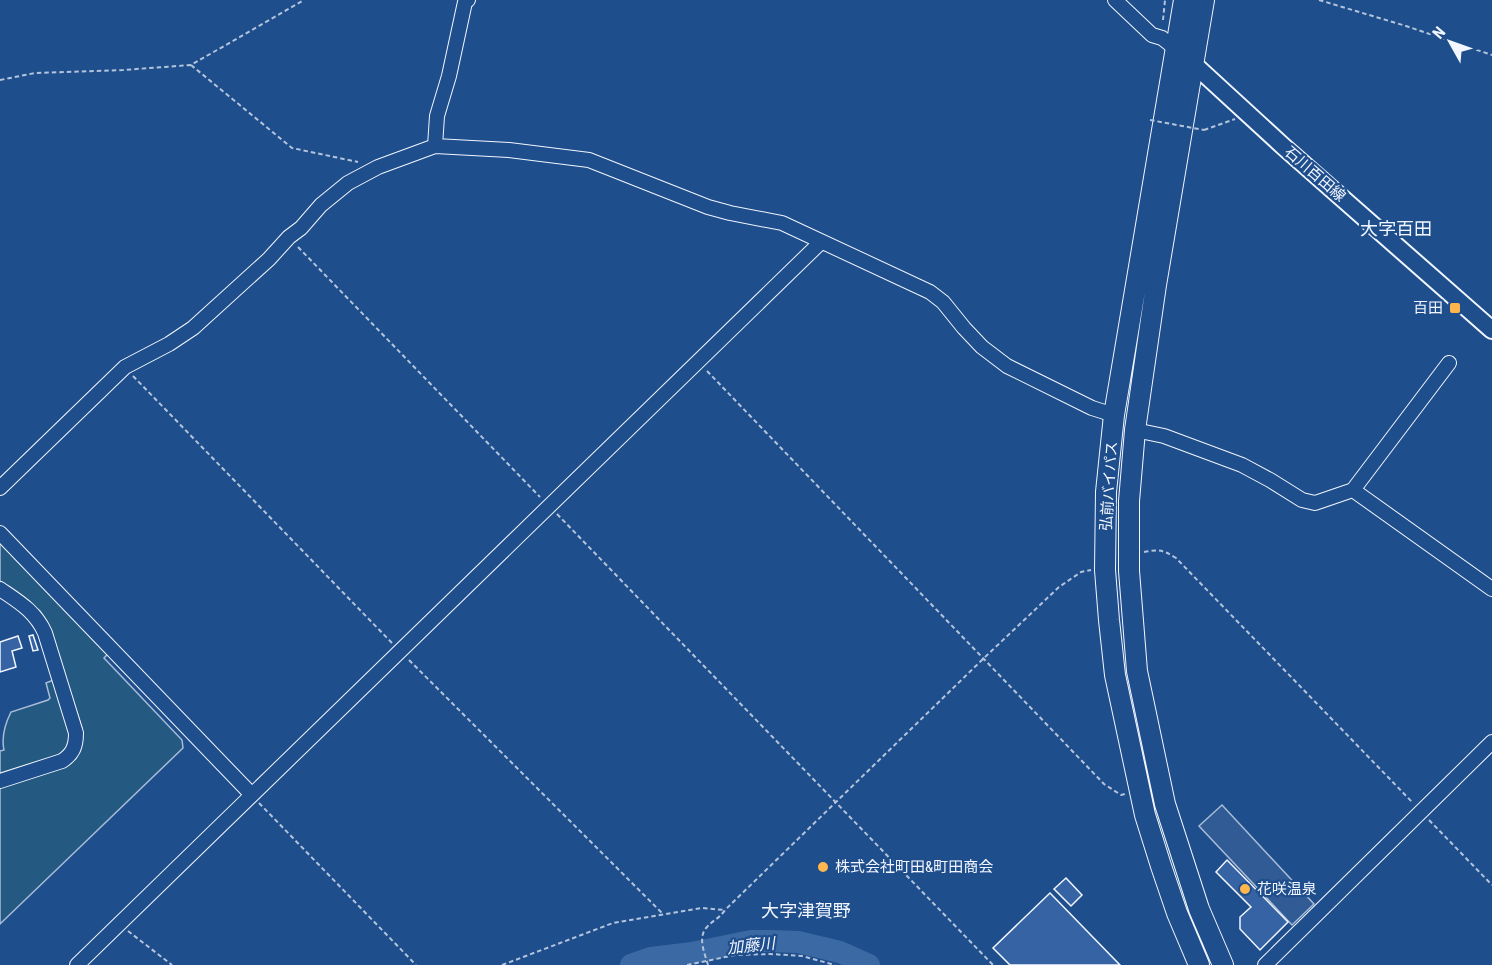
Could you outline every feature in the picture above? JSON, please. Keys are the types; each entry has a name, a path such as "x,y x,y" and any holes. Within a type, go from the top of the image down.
{"highway":[{"name":"弘前バイパス","path":"1184,0 1169,44 1114,415 1107,492 1105,570 1115,675 1145,815 1177,913 1199,965"},
{"name":"弘前バイパス","path":"1204,0 1156,285 1135,430 1128,501 1129,555 1137,671 1166,804 1198,909 1223,965"}],"main road":[{"name":"石川百田線","path":"1169,44 1492,330"}],"street":[{"path":"435,146 437,116 449,76 465,2 468,0"},
{"path":"1114,0 1152,35 1169,44"},
{"path":"0,488 125,367 169,344 193,328 269,259 321,205 348,183 378,167 435,146 509,150 589,160 708,207 782,223 930,292 943,302 982,347 1007,366 1092,408 1114,415"},
{"path":"77,965 821,242"},
{"path":"1135,430 1164,436 1242,465 1302,500 1315,502 1353,490 1449,363"},
{"path":"1353,490 1492,589"},
{"path":"0,533 252,795"},
{"path":"0,589 25,606 40,621 76,733 74,749 69,757 53,765 0,781"},
{"path":"1266,965 1492,742"}],"path":[{"path":"0,80 35,73 191,65 303,0"},
{"path":"1165,0 1169,44"},
{"path":"1319,0 1492,55"},
{"path":"191,65 292,148 378,167"},
{"path":"1150,120 1204,130 1232,121"},
{"path":"289,237 993,965"},
{"path":"698,361 1104,784 1121,795 1140,790"},
{"path":"125,367 400,651 663,914"},
{"path":"1129,555 1157,549 1176,558 1492,885"},
{"path":"707,963 701,937 705,928 720,917 835,802 1066,582 1081,572 1105,570"},
{"path":"252,795 416,965"},
{"path":"502,965 613,923 702,908 725,910"},
{"path":"119,923 172,965"},
{"path":"687,965 707,963 735,955 770,954 802,956 834,965"}],"shaded area":[{"path":"0,542 108,654 104,658 182,740 183,748 0,924 0,786 46,772 82,741 82,728 47,621 40,611 0,581"},
{"path":"56,679 72,736 65,753 0,776 0,751 4,750 4,730 11,712 48,700 50,698 46,683"},
{"path":"1222,805 1314,904 1292,925 1199,826"}],"building":[{"path":"33,635 38,650 33,651 29,636"},
{"path":"18,636 22,648 12,651 16,667 0,672 0,642"},
{"name":"花咲温泉","path":"1227,860 1288,922 1260,950 1240,929 1240,917 1251,907 1216,872"},
{"path":"1066,878 1082,895 1071,906 1054,889"},
{"path":"1050,893 1120,965 1010,965 993,948"}],"waterway":[{"name":"加藤川","path":"631,965 651,958 692,953 751,941 798,942 840,952 869,965"}],"place":[{"name":"百田","path":"1455,308"},
{"name":"株式会社町田&町田商会","path":"823,867"},
{"name":"花咲温泉","path":"1245,889"}],"district":[{"name":"大字百田","path":"1396,229"},
{"name":"大字津賀野","path":"806,911"}]}
